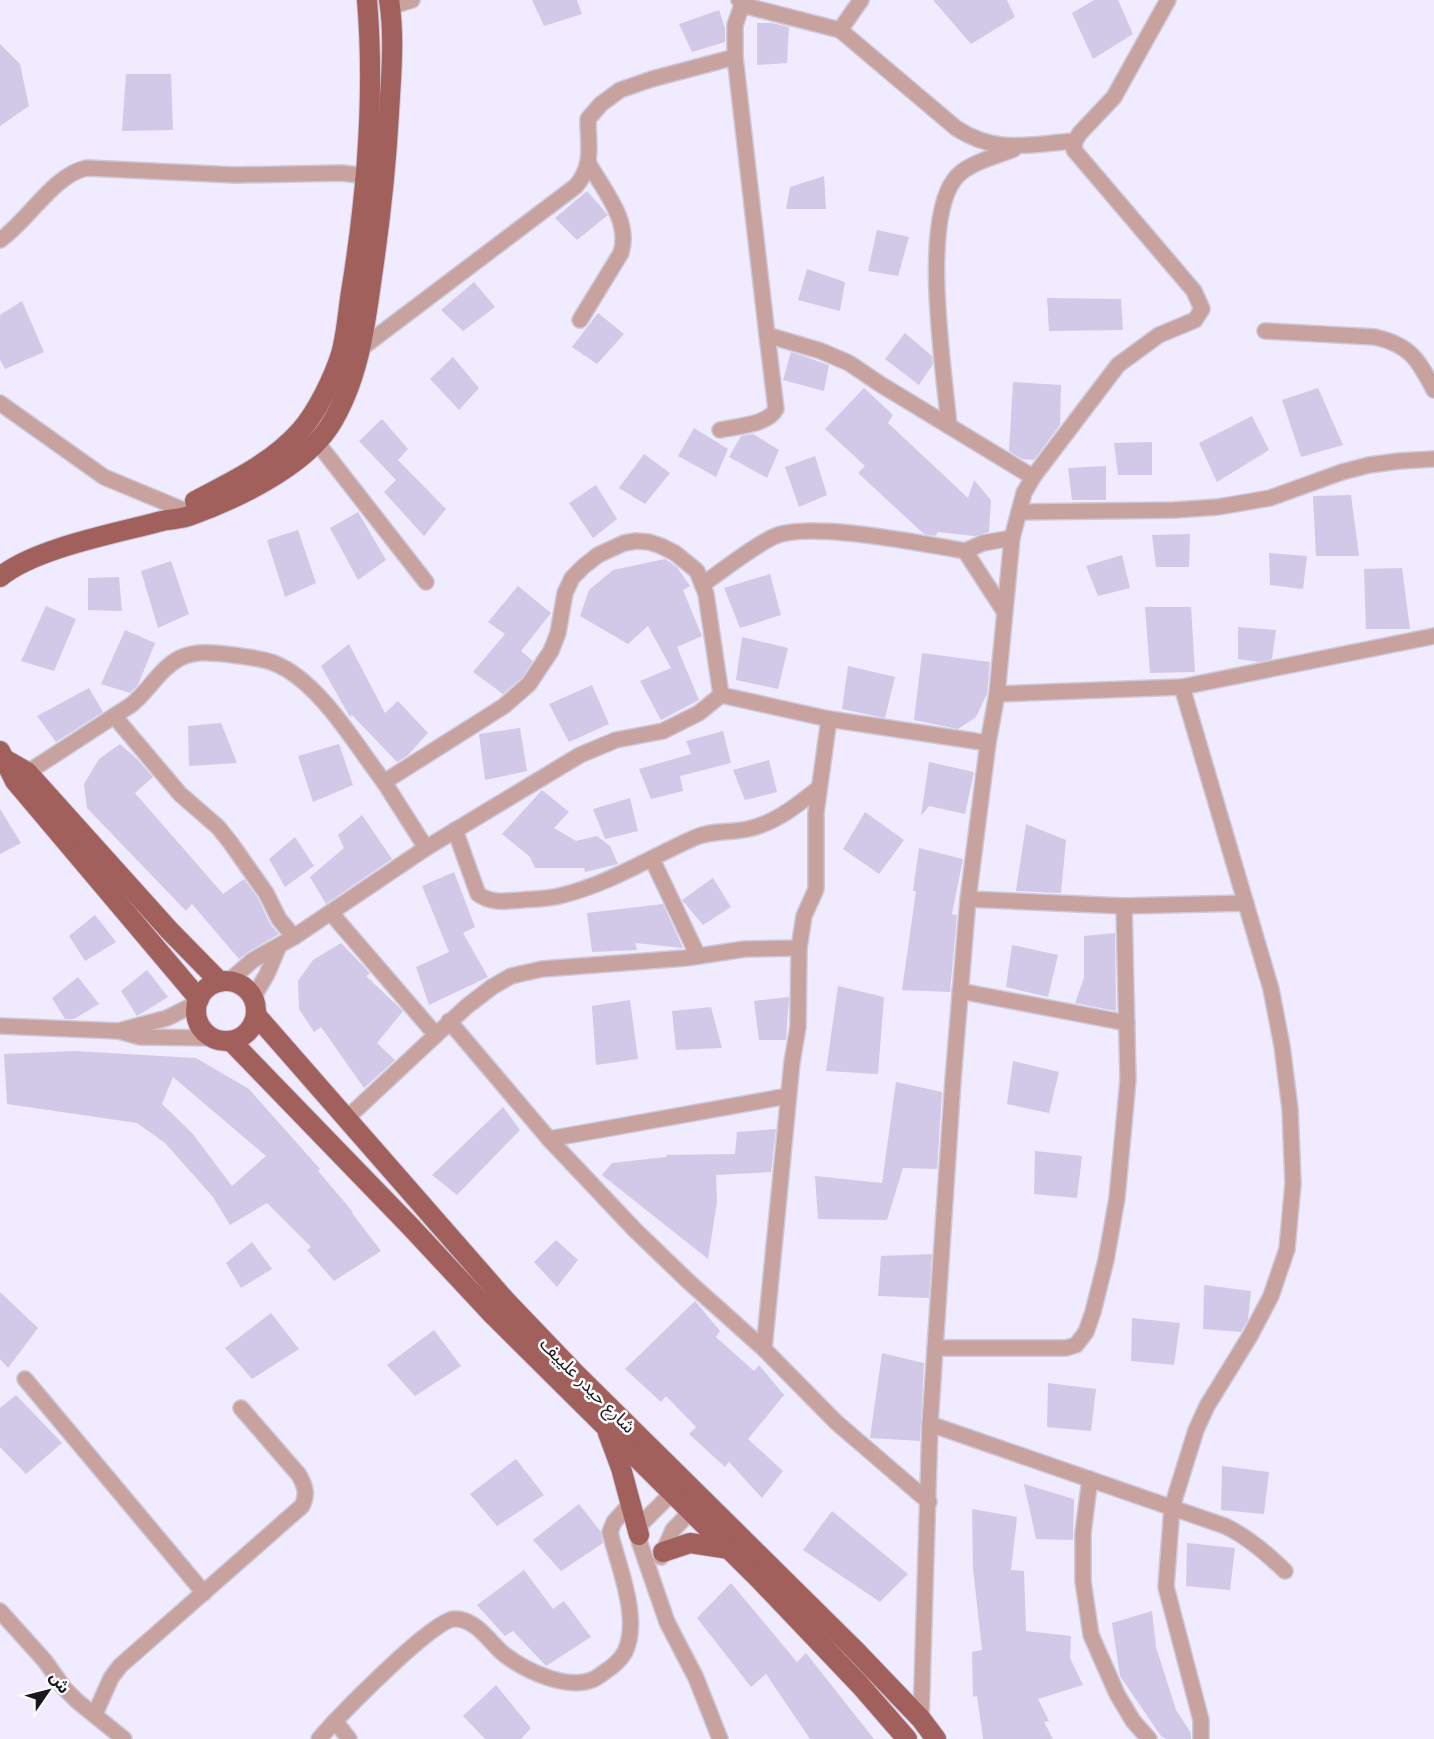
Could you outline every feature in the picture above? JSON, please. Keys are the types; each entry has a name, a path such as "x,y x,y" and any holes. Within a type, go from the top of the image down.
{"main road":[{"path":"178,515 271,458 302,429 325,392 341,354 366,176 370,55 367,0"},
{"path":"0,578 34,558 63,547 178,515 253,488 281,471 308,450 328,429 345,399 364,332 375,257 386,166 392,56 389,3"},
{"path":"3,756 169,930 225,982 246,988 255,1006 250,1030 238,1039 224,1042 211,1038 198,1023 196,1013 198,1001 208,987 225,982"},
{"path":"21,776 198,1001"},
{"name":"شارع حيدر علييف","path":"255,1006 347,1118 506,1301 573,1371 854,1649 921,1719 936,1739"},
{"name":"شارع حيدر علييف","path":"231,1041 492,1314 729,1549 860,1685 907,1739"},
{"path":"606,1428 621,1468 639,1535"},
{"path":"663,1552 690,1543 729,1549"}],"street":[{"path":"389,3 412,0"},
{"path":"840,30 861,0"},
{"path":"921,1719 930,1424 960,991 968,899 988,743 997,694 1012,538 1024,494 1033,477 1118,364 1159,335 1195,320 1202,309 1194,291 1074,150 1075,141 1080,133 1114,97 1168,0"},
{"path":"720,430 760,421 774,414 776,409 735,57 735,25 740,2 840,30 966,135 976,140 994,145 1021,146 1075,141"},
{"path":"359,350 576,186 584,176 589,164 588,119 601,104 620,90 735,57"},
{"path":"950,426 936,286 939,229 945,196 954,179 967,168 1021,146"},
{"path":"580,320 621,253 625,240 620,219 589,164"},
{"path":"0,240 16,228 56,186 78,170 87,168 235,174 342,173 366,176"},
{"path":"1265,331 1375,337 1391,341 1404,347 1413,355 1434,390"},
{"path":"767,335 821,351 849,363 1033,477"},
{"path":"0,403 104,477 178,515"},
{"path":"316,441 426,582"},
{"path":"1019,512 1175,510 1218,507 1270,498 1342,472 1369,465 1434,459"},
{"path":"703,584 773,537 788,532 847,533 965,551 983,543 1012,538"},
{"path":"384,782 504,706 529,684 551,651 558,633 565,593 572,578 598,555 624,543 649,542 680,557 697,571 706,594 721,695"},
{"path":"965,551 1004,611"},
{"path":"997,694 1182,687 1434,636"},
{"path":"21,776 143,696 160,672 182,657 203,652 254,658 273,663 296,675 321,698 384,782 426,848"},
{"path":"1182,687 1271,989 1282,1046 1290,1109 1293,1183 1287,1250 1271,1296 1250,1336 1207,1406 1196,1430 1172,1507 1166,1587 1201,1720 1202,1739"},
{"path":"721,695 829,719 988,743"},
{"path":"225,982 263,953 278,948 426,848 588,751 616,740 663,730 699,713 721,695"},
{"path":"114,717 180,794 218,827 266,893 279,919 294,937"},
{"path":"764,1349 788,1096 798,1027 799,948 804,916 816,889 816,813 829,719"},
{"path":"455,830 478,894 487,900 501,902 556,897 597,884 709,832 750,828 773,820 819,788"},
{"path":"652,860 698,956"},
{"path":"968,899 1124,906 1246,903"},
{"path":"935,1348 1066,1348 1076,1345 1086,1332 1106,1260 1117,1198 1128,1080 1124,906"},
{"path":"331,913 436,1035"},
{"path":"255,1006 278,948"},
{"path":"347,1118 449,1021 492,987 511,976 542,969 698,956 745,949 799,948"},
{"path":"960,991 1127,1023"},
{"path":"119,1031 167,1018 198,1001"},
{"path":"449,1021 549,1139 635,1230 764,1349 837,1423 929,1502"},
{"path":"0,1026 119,1031 140,1037 211,1038"},
{"path":"549,1139 788,1096"},
{"path":"25,1380 204,1593"},
{"path":"95,1714 111,1678 120,1666 302,1506 306,1498 305,1487 299,1475 241,1408"},
{"path":"930,1424 1225,1526 1241,1534 1285,1571"},
{"path":"1090,1479 1083,1533 1083,1581 1091,1635 1117,1694 1149,1739"},
{"path":"672,1493 641,1524 639,1535 641,1546 668,1622 696,1678 720,1739"},
{"path":"319,1739 334,1721 422,1638 446,1620 468,1621 505,1655 544,1676 570,1683 594,1680 612,1667 625,1653 631,1630 629,1608 610,1532 614,1522 630,1504"},
{"path":"653,1576 673,1530 691,1511"},
{"path":"0,1611 45,1661 64,1688 124,1739"},
{"path":"334,1721 349,1739"}],"building":[{"path":"532,0 577,0 582,14 544,26"},
{"path":"933,0 1007,0 1015,17 971,44"},
{"path":"1094,0 1118,0 1133,34 1093,59 1072,13"},
{"path":"719,10 725,28 725,42 692,52 679,24"},
{"path":"757,23 772,23 789,27 787,63 757,65"},
{"path":"0,44 20,64 29,106 0,126"},
{"path":"126,74 171,74 173,130 122,131"},
{"path":"824,176 826,209 786,209 790,187"},
{"path":"587,191 608,215 577,240 555,218"},
{"path":"877,230 909,237 898,276 868,271"},
{"path":"807,269 845,282 840,311 798,300"},
{"path":"474,282 495,307 463,331 441,310"},
{"path":"1047,298 1121,299 1123,330 1049,331"},
{"path":"22,301 44,352 5,369 0,360 0,315"},
{"path":"598,313 624,334 597,364 572,347"},
{"path":"905,333 932,356 933,364 919,385 885,359"},
{"path":"791,352 829,365 824,391 783,380"},
{"path":"453,357 479,388 459,410 430,379"},
{"path":"1013,382 1061,385 1060,425 1034,460 1022,459 1009,451"},
{"path":"864,388 893,415 888,423 968,498 974,480 991,500 989,532 975,536 938,532 935,536 924,534 858,473 865,466 825,429"},
{"path":"1318,388 1343,445 1301,457 1282,400"},
{"path":"1252,416 1269,450 1217,482 1199,443"},
{"path":"382,419 408,449 398,460 446,509 424,536 384,492 396,480 359,441"},
{"path":"694,428 728,449 716,477 678,456"},
{"path":"753,434 779,450 767,478 729,457 741,436"},
{"path":"1152,442 1152,475 1118,475 1114,443"},
{"path":"644,454 670,473 645,504 619,488"},
{"path":"815,456 827,495 799,507 785,467"},
{"path":"1106,466 1106,500 1072,500 1068,468"},
{"path":"596,485 617,519 593,538 569,503"},
{"path":"1351,495 1359,556 1316,556 1313,496"},
{"path":"358,512 386,560 358,580 330,528"},
{"path":"298,530 316,583 285,597 267,540"},
{"path":"1190,534 1189,567 1156,567 1152,535"},
{"path":"1269,553 1307,556 1303,589 1270,585"},
{"path":"1122,555 1130,588 1098,596 1086,566"},
{"path":"665,559 677,567 690,586 683,590 702,636 677,647 699,700 661,720 640,681 671,668 648,626 628,644 580,616 589,590 613,570"},
{"path":"171,561 189,614 158,628 141,571"},
{"path":"1402,568 1410,629 1366,629 1364,569"},
{"path":"770,574 781,615 740,628 724,588"},
{"path":"119,577 122,611 88,610 88,578"},
{"path":"518,586 551,613 521,651 533,661 522,678 503,694 473,672 505,634 488,622"},
{"path":"46,606 76,619 54,671 21,661"},
{"path":"1145,607 1191,607 1195,672 1150,673"},
{"path":"1238,627 1276,630 1272,659 1259,662 1238,659"},
{"path":"125,630 155,643 138,685 130,693 101,684"},
{"path":"742,637 788,648 778,689 736,680"},
{"path":"349,644 385,713 398,701 428,733 407,756 397,762 352,715 350,717 321,666"},
{"path":"922,653 990,662 987,694 976,717 958,729 914,720"},
{"path":"848,666 895,677 885,718 842,709"},
{"path":"592,685 609,724 569,742 549,704"},
{"path":"89,688 103,712 56,742 37,716"},
{"path":"221,723 237,763 189,766 188,726"},
{"path":"520,728 527,771 485,780 479,734"},
{"path":"723,731 731,763 680,776 683,791 651,799 639,769 691,754 686,741"},
{"path":"120,744 153,777 135,793 223,894 244,879 258,898 270,924 279,934 239,959 192,904 186,911 87,808 84,784 99,759"},
{"path":"339,744 353,785 313,802 298,756"},
{"path":"769,760 777,792 745,800 733,770"},
{"path":"929,762 974,772 965,814 929,806 921,816"},
{"path":"542,790 569,812 554,828 576,841 597,836 610,846 618,864 585,872 584,868 535,868 530,857 502,834"},
{"path":"630,798 638,831 605,839 593,809"},
{"path":"0,809 21,843 0,854"},
{"path":"865,812 904,840 879,874 843,849"},
{"path":"362,815 392,859 326,904 310,877 344,848 338,835"},
{"path":"1026,824 1066,840 1061,893 1016,891"},
{"path":"295,837 314,866 285,887 269,859"},
{"path":"919,848 963,859 952,914 957,915 950,992 902,990 916,891 913,891"},
{"path":"454,872 475,927 463,933 488,977 429,1005 416,967 449,952 422,886"},
{"path":"713,878 731,907 703,925 682,900"},
{"path":"663,904 683,948 635,943 637,950 592,952 587,913"},
{"path":"95,915 116,942 85,961 69,936"},
{"path":"1115,933 1116,1011 1075,1003 1084,978 1084,936"},
{"path":"341,943 370,973 366,976 403,1011 377,1043 395,1060 364,1088 321,1027 314,1032 299,1009 298,981 313,960"},
{"path":"1012,945 1058,955 1048,997 1006,987"},
{"path":"147,970 168,997 137,1016 121,991"},
{"path":"78,977 99,1004 74,1019 65,1019 52,998"},
{"path":"838,986 884,997 878,1074 826,1071"},
{"path":"789,997 786,1040 759,1040 754,1001"},
{"path":"630,1000 638,1059 596,1065 592,1006"},
{"path":"711,1007 722,1048 676,1050 672,1011"},
{"path":"75,1051 196,1058 249,1089 320,1169 318,1171 353,1212 381,1251 334,1281 307,1250 311,1247 267,1203 230,1225 213,1197 165,1143 137,1123 7,1104 4,1054","holes":["173,1077 266,1156 232,1186 192,1133 162,1104"]},
{"path":"1013,1061 1059,1072 1049,1113 1007,1104"},
{"path":"896,1082 942,1092 937,1169 903,1168 887,1220 818,1219 815,1176 882,1183"},
{"path":"503,1107 520,1130 457,1195 432,1175"},
{"path":"776,1129 771,1172 716,1175 717,1202 708,1259 602,1175 612,1163 666,1157 667,1155 735,1154 737,1132"},
{"path":"1035,1151 1082,1156 1077,1198 1034,1194"},
{"path":"556,1240 578,1260 557,1287 534,1262"},
{"path":"252,1242 272,1269 241,1288 226,1263"},
{"path":"932,1254 929,1298 878,1296 881,1256"},
{"path":"1204,1285 1251,1291 1248,1320 1241,1332 1203,1329"},
{"path":"0,1292 38,1328 8,1368 0,1359"},
{"path":"695,1301 720,1331 716,1337 754,1371 759,1365 784,1395 748,1439 783,1471 762,1498 729,1462 725,1467 689,1434 696,1427 666,1396 661,1402 625,1369"},
{"path":"271,1313 299,1349 252,1379 225,1348"},
{"path":"1132,1318 1180,1323 1174,1365 1131,1361"},
{"path":"434,1330 461,1366 415,1396 387,1365"},
{"path":"882,1353 924,1363 920,1441 870,1438"},
{"path":"1048,1383 1096,1389 1091,1431 1047,1427"},
{"path":"16,1395 62,1443 26,1474 0,1447 0,1408"},
{"path":"516,1459 544,1495 497,1526 470,1494"},
{"path":"1222,1466 1269,1472 1264,1514 1221,1510"},
{"path":"1024,1484 1074,1499 1073,1540 1036,1539"},
{"path":"579,1504 601,1532 603,1543 561,1571 533,1540"},
{"path":"972,1509 1017,1517 1011,1570 1024,1571 1026,1631 1071,1636 1070,1658 1083,1685 1038,1699 1049,1721 1044,1722 1053,1739 983,1739 977,1696 973,1697 972,1652 982,1650 973,1568"},
{"path":"832,1511 908,1574 880,1602 803,1550"},
{"path":"1187,1543 1235,1548 1230,1590 1186,1586"},
{"path":"524,1570 553,1609 564,1601 591,1637 546,1666 513,1631 505,1636 477,1605"},
{"path":"731,1583 797,1662 806,1653 874,1739 810,1739 766,1674 751,1687 697,1618"},
{"path":"1152,1611 1156,1647 1176,1710 1191,1733 1191,1739 1166,1739 1161,1736 1120,1676 1112,1623"},
{"path":"496,1685 531,1728 521,1739 485,1739 463,1716"}]}
